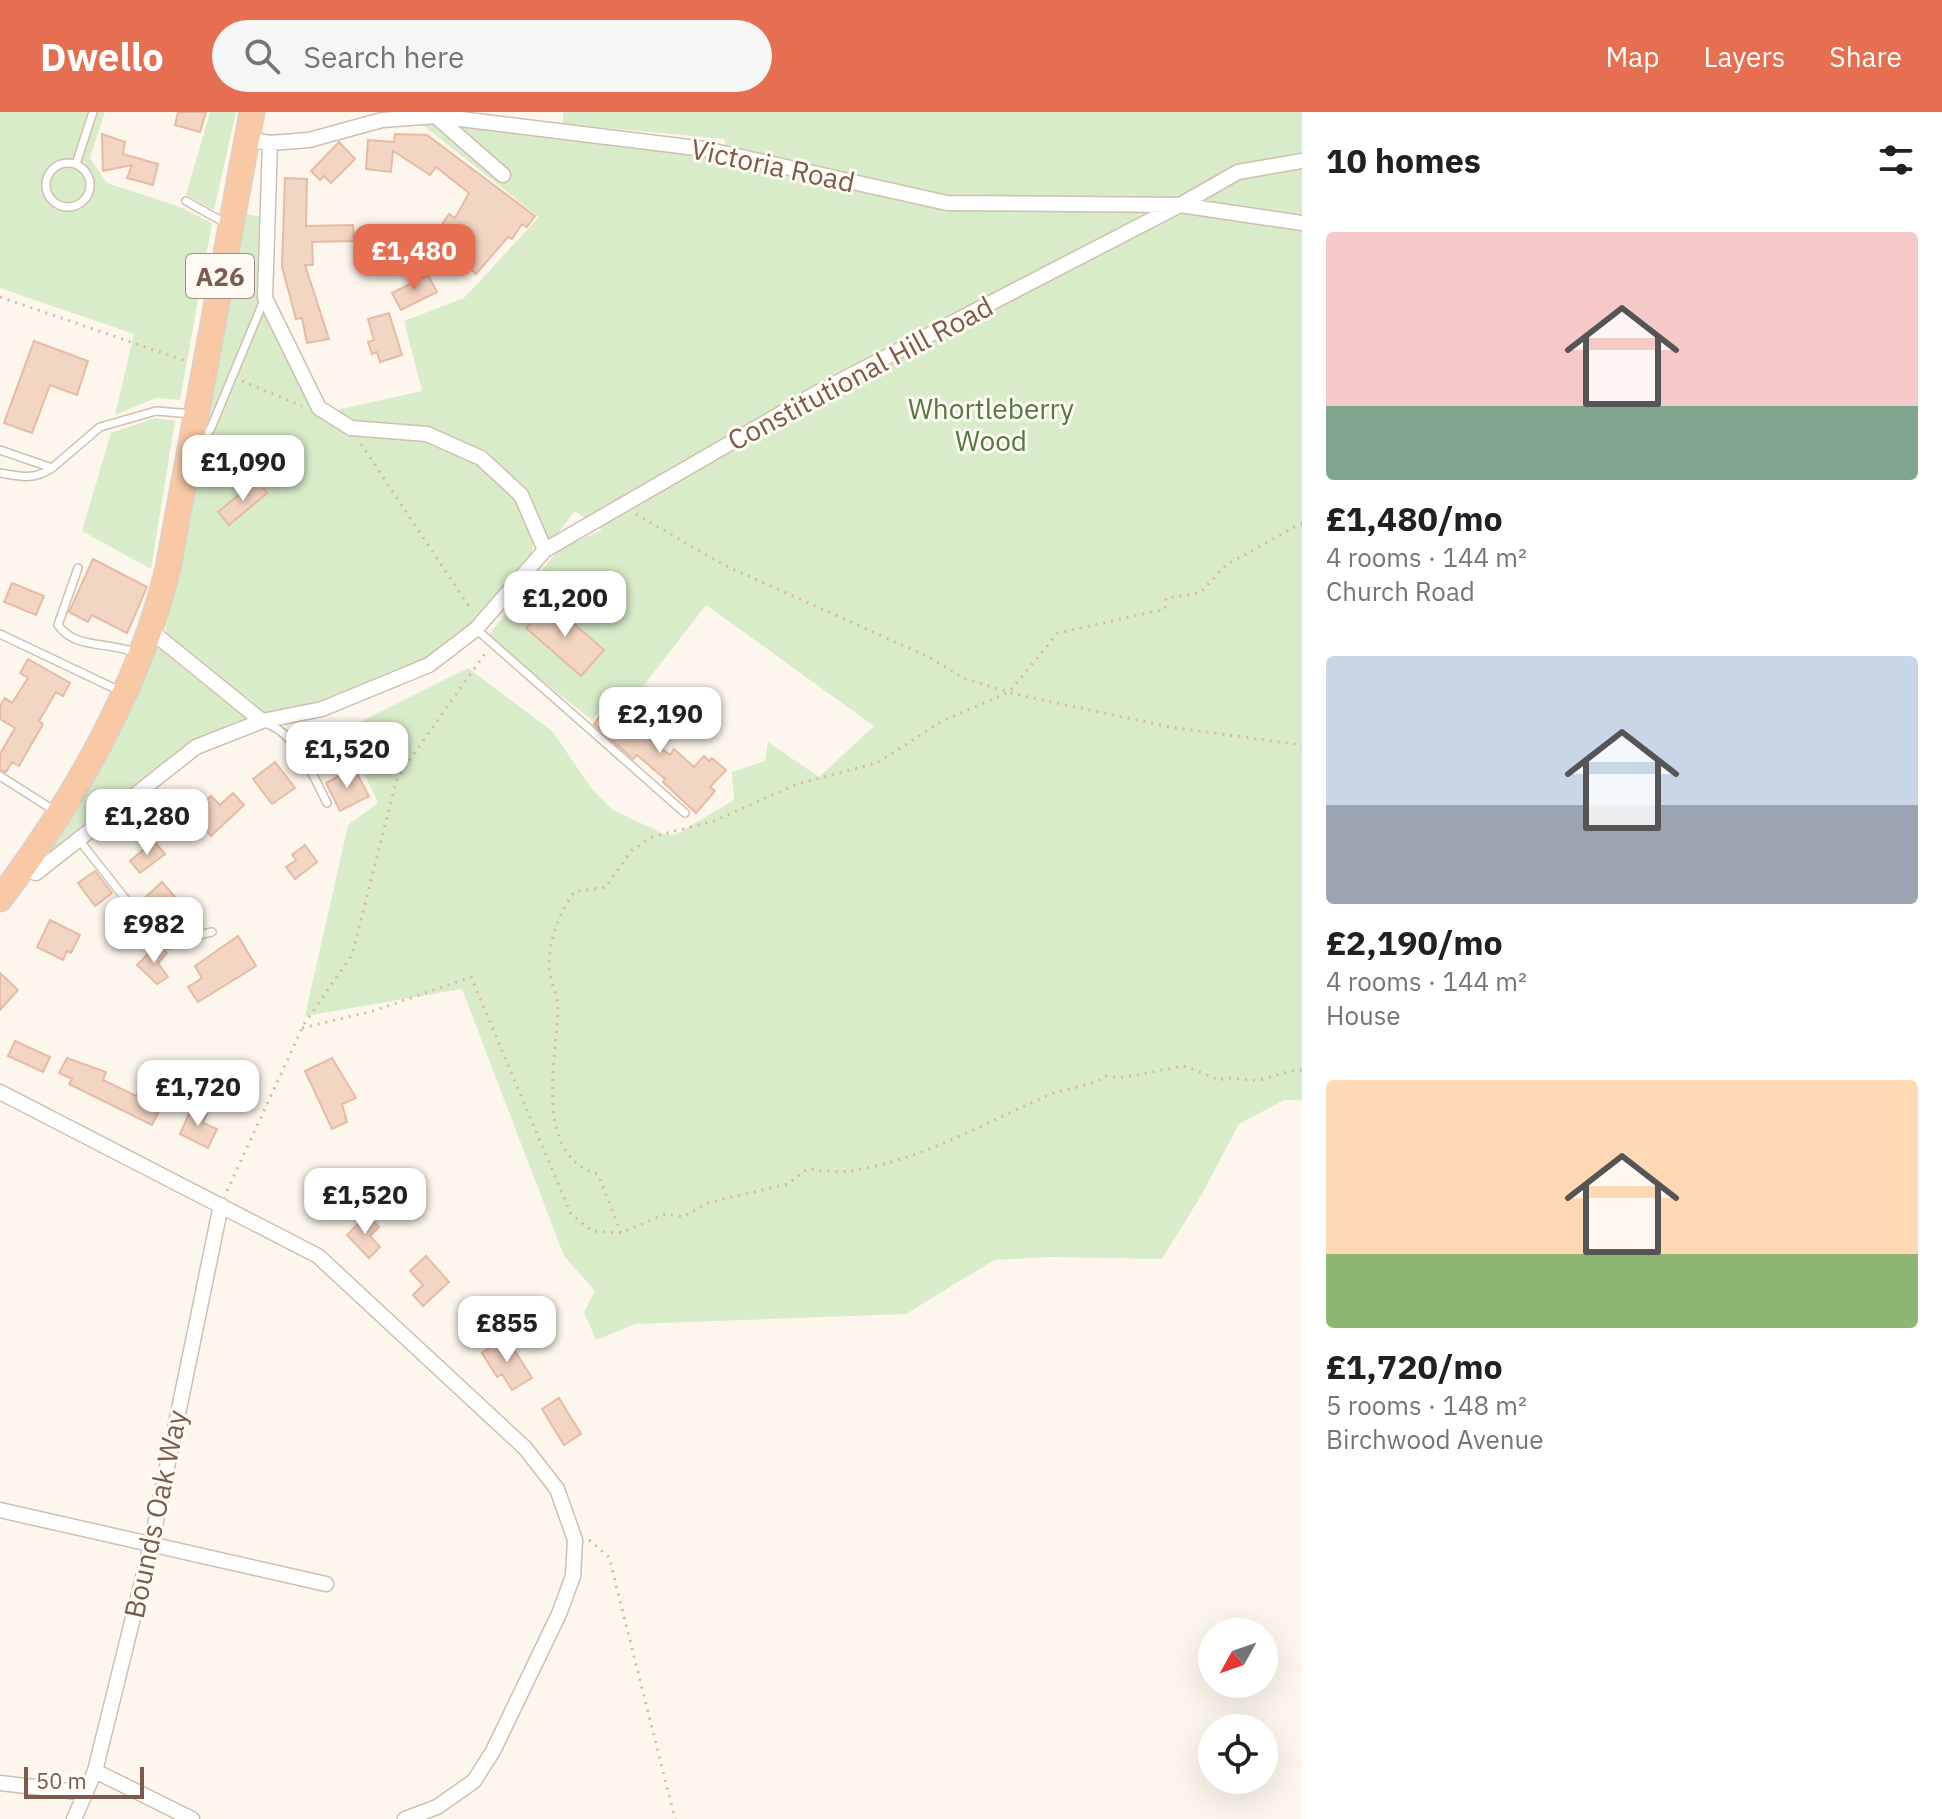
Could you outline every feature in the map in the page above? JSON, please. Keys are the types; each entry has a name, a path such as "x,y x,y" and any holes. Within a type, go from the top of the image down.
{"highway":[{"name":"A26","path":"0,899 23,869 57,812 124,693 151,631 168,568 229,225 258,141 252,112"}],"street":[{"name":"Victoria Road","path":"258,141 309,140 382,120 436,114 705,149 947,203 1180,205 1302,223"},
{"path":"436,114 503,175"},
{"path":"258,141 265,298 315,403 334,420 351,428 427,434 481,458 521,495 545,550"},
{"name":"Constitutional Hill Road","path":"23,869 36,873 132,794 196,747 262,721 322,709 408,675 450,651 478,626 545,550 815,394 1238,172 1302,161"},
{"path":"151,631 262,721"},
{"path":"0,1092 318,1256 525,1448 557,1489 575,1540 573,1576 559,1614 493,1751 462,1792 437,1807 405,1819"},
{"name":"Bounds Oak Way","path":"74,1819 95,1771 151,1545 221,1205"},
{"path":"0,1510 326,1584"},
{"path":"95,1771 192,1819"},
{"path":"0,1783 86,1793"}],"lane":[{"path":"76,164 93,112"},
{"path":"61,164 76,164 90,179 88,196 77,206 58,205 48,194 47,178 61,164"},
{"path":"186,201 229,225"},
{"path":"191,440 201,441 209,432 230,375 265,298"},
{"path":"0,473 32,477 52,468 100,427 156,411 194,415"},
{"path":"0,450 52,468"},
{"path":"78,568 58,615 62,632 83,642 118,645 141,656"},
{"path":"478,626 492,642 685,813"},
{"path":"0,634 124,693"},
{"path":"262,721 285,734 327,803"},
{"path":"0,776 57,812"},
{"path":"79,840 146,925 168,945 178,945 196,934 212,932"}],"path":[{"path":"0,297 203,367"},
{"path":"230,375 334,420"},
{"path":"351,428 478,626"},
{"path":"620,505 726,566 929,657 963,678 1009,692 1170,727 1302,745"},
{"path":"621,1233 598,1174 585,1170 565,1151 556,1127 553,1105 558,1004 549,968 558,915 574,892 606,887 631,851 652,837 714,821 797,784 877,763 942,721 1009,692 1058,633 1165,609 1166,598 1200,593 1226,565 1302,523"},
{"path":"221,1205 302,1028 352,955 397,778 492,642"},
{"path":"302,1028 373,1011 471,977 571,1214 592,1231 621,1233 665,1214 683,1217 707,1203 788,1184 807,1169 846,1172 908,1159 986,1121 1061,1090 1094,1084 1106,1076 1120,1078 1184,1066 1219,1080 1233,1076 1263,1080 1278,1071 1302,1070"},
{"path":"571,1524 609,1557 675,1819"}],"green space":[{"path":"0,112 105,112 90,158 107,183 180,207 212,223 180,400 156,398 115,415 134,334 0,288"},
{"path":"210,112 236,112 214,210 186,195"},
{"name":"Whortleberry Wood","path":"563,112 1302,112 1302,1100 1284,1100 1239,1124 1202,1194 1162,1259 1051,1257 994,1260 906,1314 635,1324 596,1340 584,1312 595,1291 564,1256 462,989 305,1016 348,825 378,803 344,730 468,668 552,731 592,789 613,810 666,835 677,834 734,800 732,772 765,761 768,742 819,777 874,726 706,605 627,707 611,697 592,720 487,637 559,549 602,530 575,511 545,550 521,495 481,458 425,434 351,428 323,413 422,391 404,321 464,298 539,217 414,118 724,156 725,139 563,124","holes":["549,602 603,650 580,676 527,629"]},
{"path":"243,213 261,217 260,294 321,416 358,433 425,441 478,461 523,505 534,532 532,553 477,619 438,655 331,700 238,721 197,740 118,797 40,860 103,757 165,631 179,570"},
{"path":"155,418 175,421 151,569 82,531 111,433"}],"building":[{"path":"178,112 206,112 200,132 175,125"},
{"path":"102,134 125,142 123,154 158,164 153,185 127,178 132,165 103,171"},
{"path":"395,134 427,135 535,216 527,227 522,224 512,239 508,237 476,274 459,259 469,247 439,229 449,214 455,218 469,193 436,167 430,175 393,151 391,172 366,169 368,140 394,142"},
{"path":"339,142 355,159 331,183 324,176 320,180 311,171"},
{"path":"285,178 307,179 306,226 353,225 354,241 312,242 313,265 305,265 329,339 307,343 302,318 296,319 282,267"},
{"path":"428,275 437,292 401,310 392,293"},
{"path":"389,313 402,355 380,362 377,352 372,354 368,342 374,340 368,319"},
{"path":"34,341 88,361 77,395 50,385 32,433 4,423"},
{"path":"257,480 267,493 229,525 218,512"},
{"path":"93,559 147,587 127,633 92,615 88,622 69,612"},
{"path":"12,583 44,596 36,615 4,602"},
{"path":"549,602 604,650 581,676 526,628"},
{"path":"28,659 70,683 63,696 56,692 39,721 43,724 19,766 12,762 6,772 0,770 0,754 15,728 0,719 0,706 5,698 12,703 28,678 20,673"},
{"path":"611,700 632,716 642,704 652,713 648,718 659,728 650,739 670,755 674,749 694,767 704,756 709,761 712,758 726,770 710,787 715,791 696,813 663,782 665,779 637,755 633,759 594,724"},
{"path":"275,762 295,788 272,804 253,779"},
{"path":"354,768 369,796 340,811 326,783"},
{"path":"233,793 244,805 211,836 202,825 194,831 184,820 211,796 220,805"},
{"path":"154,841 165,854 140,873 130,861"},
{"path":"305,845 317,862 295,879 286,867 296,860 292,855"},
{"path":"95,871 112,893 95,906 78,883"},
{"path":"162,882 175,897 152,918 139,903"},
{"path":"50,920 80,935 71,953 67,951 63,960 37,947"},
{"path":"238,936 256,966 198,1002 188,987 202,978 195,966"},
{"path":"158,944 167,953 158,963 168,977 157,984 137,965"},
{"path":"0,973 18,990 0,1010"},
{"path":"15,1041 50,1057 43,1072 8,1056"},
{"path":"67,1058 106,1072 103,1080 136,1096 141,1087 165,1099 152,1125 69,1084 72,1079 59,1073"},
{"path":"332,1058 356,1098 342,1104 347,1122 332,1129 305,1071"},
{"path":"192,1107 207,1114 203,1123 217,1129 208,1148 180,1134"},
{"path":"367,1215 379,1227 370,1236 380,1247 369,1258 347,1235"},
{"path":"426,1256 449,1282 423,1306 413,1295 423,1285 410,1271"},
{"path":"506,1337 532,1378 512,1390 502,1374 497,1377 482,1353"},
{"path":"559,1398 581,1434 564,1445 542,1409"}]}
